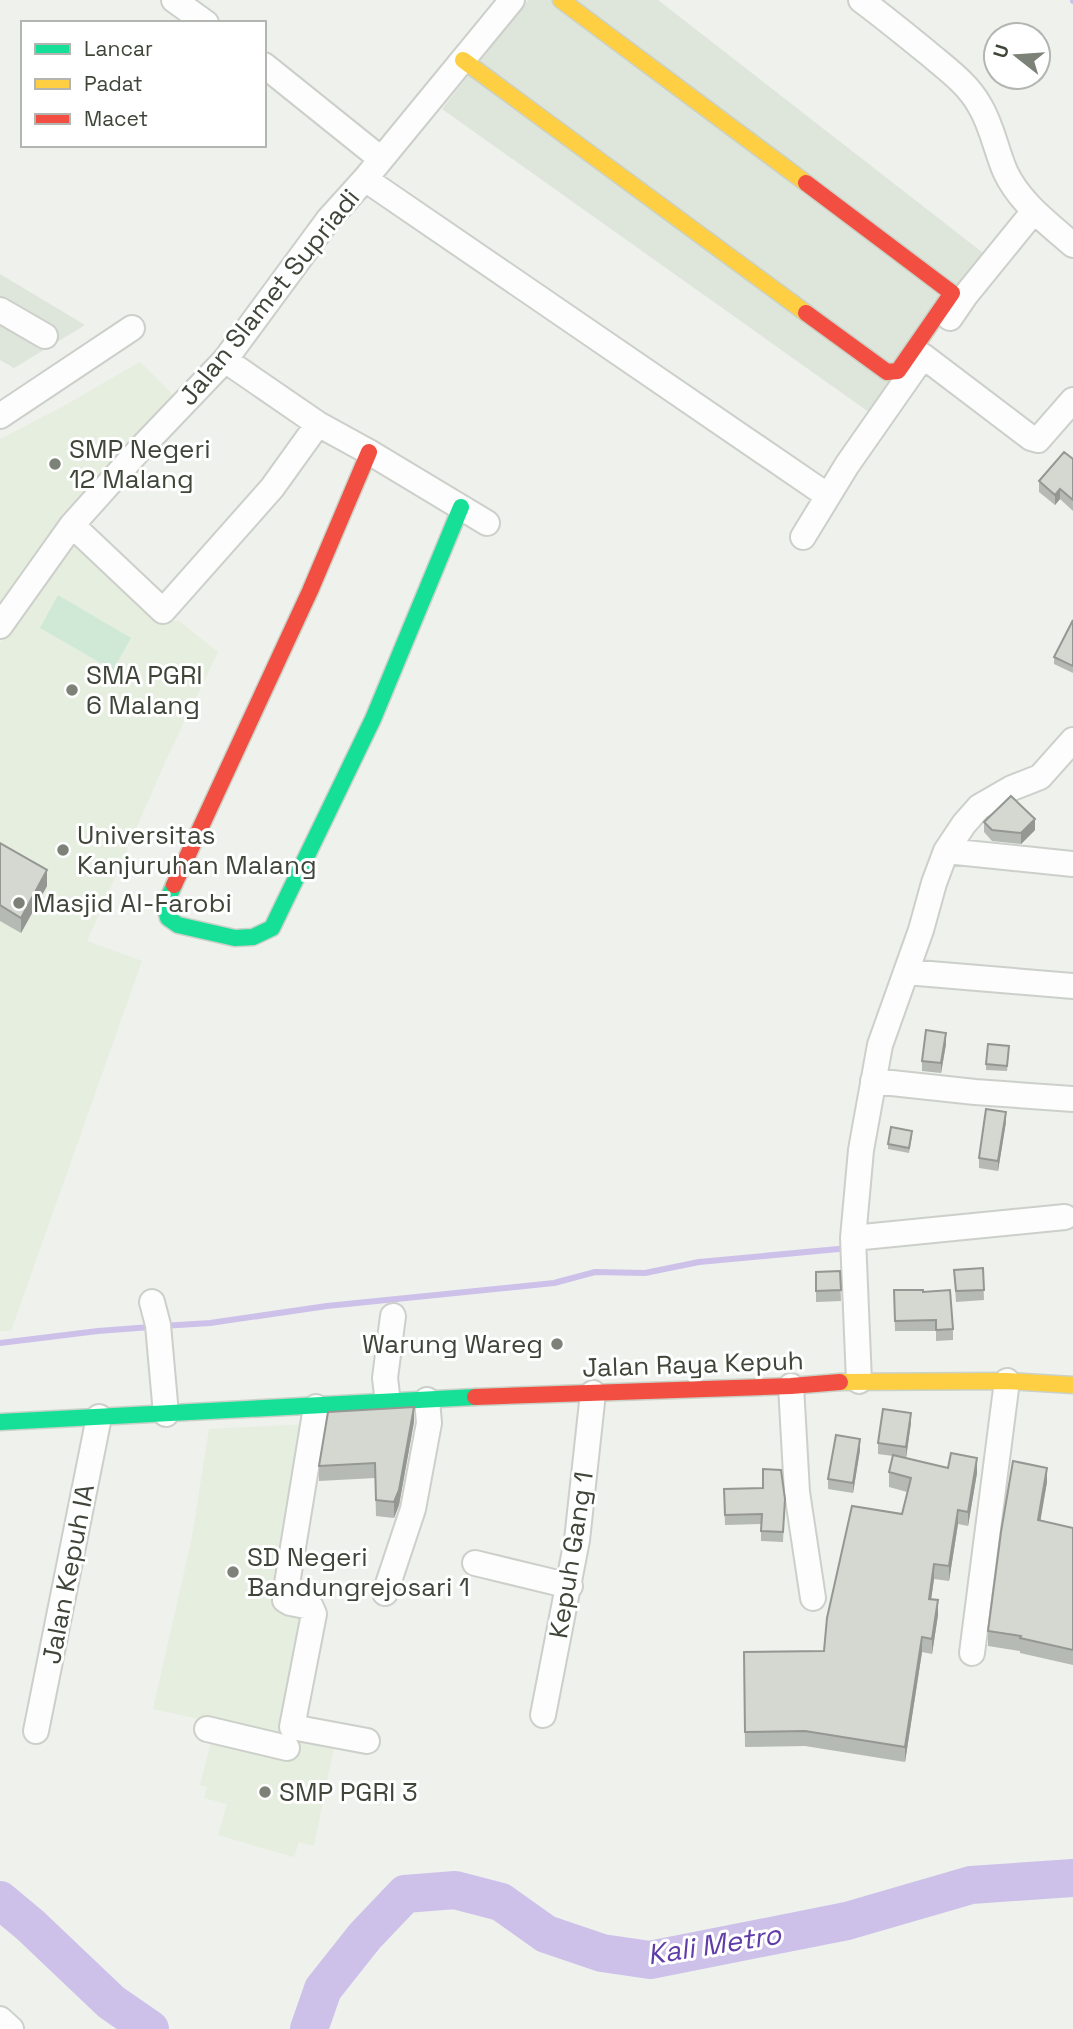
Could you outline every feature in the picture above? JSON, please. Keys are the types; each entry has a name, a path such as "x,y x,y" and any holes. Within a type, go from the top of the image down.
{"street":[{"path":"174,0 203,21"},
{"name":"Jalan Slamet Supriadi","path":"0,626 72,525 225,360 322,228 512,0"},
{"path":"463,60 887,372 898,371 950,298 950,290 561,0"},
{"path":"861,0 895,10 969,91 981,107 1012,185 1034,211 1073,245"},
{"path":"266,67 381,159"},
{"path":"365,179 828,496"},
{"path":"803,537 847,465 965,296 1034,211"},
{"path":"0,310 45,336"},
{"path":"0,416 132,328"},
{"path":"923,356 1031,438 1038,440 1073,400"},
{"path":"225,360 318,424 487,523"},
{"path":"72,525 163,611 272,488 318,424"},
{"path":"369,452 310,591 165,905 168,918 178,925 235,938 253,937 272,928 373,719 461,507"},
{"path":"859,1381 854,1248 861,1150 880,1045 921,930 934,883 946,851 979,807 1012,788 1040,777 1073,740"},
{"path":"946,851 1073,864"},
{"path":"906,972 1073,985"},
{"path":"873,1081 1073,1099"},
{"path":"854,1248 1065,1217"},
{"path":"155,1313 166,1414"},
{"path":"388,1403 385,1378 393,1316"},
{"name":"Jalan Raya Kepuh","path":"0,1422 859,1381 1007,1381 1073,1385"},
{"path":"972,1653 1007,1381"},
{"path":"791,1386 797,1492 813,1598"},
{"name":"Kepuh Gang 1","path":"543,1715 578,1540 593,1393"},
{"path":"385,1593 413,1509 429,1423 427,1401"},
{"path":"288,1742 314,1614 312,1607 290,1603 285,1600 285,1596 316,1407"},
{"name":"Jalan Kepuh IA","path":"36,1731 99,1417"},
{"path":"475,1563 570,1586"},
{"path":"207,1729 288,1742 367,1741"},
{"path":"0,2019 11,2029"}],"shaded area":[{"path":"528,0 658,0 987,256 873,415 442,109"},
{"path":"0,274 85,325 14,368 0,360"},
{"name":"SMP Negeri 12 Malang","path":"140,362 174,396 87,489 0,605 0,439"},
{"name":"Universitas Kanjuruhan Malang","path":"70,542 161,621 179,621 218,652 167,758 87,941 142,961 11,1331 0,1331 0,643"},
{"path":"58,595 131,638 113,670 40,628"},
{"name":"SD Negeri Bandungrejosari 1","path":"309,1424 275,1606 309,1612 282,1742 153,1709 192,1537 209,1429"},
{"name":"SMP PGRI 3","path":"294,1733 335,1742 314,1846 299,1842 294,1857 218,1835 227,1804 204,1798 207,1787 200,1785 213,1734 289,1752"}],"building":[{"path":"1064,452 1073,459 1073,500 1060,489 1055,495 1039,481"},
{"path":"1073,620 1073,666 1054,657"},
{"path":"1011,796 1035,819 1021,833 992,830 984,822"},
{"name":"Masjid Al-Farobi","path":"0,843 47,870 21,918 0,905"},
{"path":"926,1030 946,1033 941,1063 922,1061"},
{"path":"988,1044 1009,1046 1007,1066 986,1064"},
{"path":"986,1109 1006,1112 998,1161 979,1158"},
{"path":"891,1127 912,1131 909,1148 888,1144"},
{"path":"983,1268 984,1290 956,1291 954,1270"},
{"path":"840,1271 841,1290 816,1291 816,1272"},
{"path":"894,1290 950,1290 953,1329 936,1330 936,1320 895,1321"},
{"path":"414,1407 399,1490 394,1502 376,1500 375,1463 319,1466 328,1412"},
{"path":"883,1409 911,1413 906,1447 878,1443"},
{"path":"836,1435 860,1439 853,1483 828,1479"},
{"path":"951,1453 977,1458 968,1512 958,1510 949,1566 934,1564 929,1599 938,1600 932,1639 922,1637 905,1747 805,1731 745,1732 744,1652 824,1651 827,1618 852,1506 902,1514 911,1478 889,1472 893,1455 948,1468"},
{"path":"1013,1461 1047,1468 1038,1520 1073,1528 1073,1650 1020,1638 1021,1636 988,1631"},
{"path":"763,1469 781,1470 785,1499 783,1532 761,1531 762,1514 725,1515 724,1489 763,1488"}],"waterway":[{"path":"162,1326 210,1323 327,1306 554,1283 595,1272 645,1273 699,1262 849,1248"},
{"path":"0,1343 151,1327"},
{"name":"Kali Metro","path":"309,2029 323,1989 365,1936 405,1894 455,1890 501,1902 546,1934 602,1953 650,1960 847,1921 971,1885 1073,1878"},
{"name":"Kali Metro","path":"0,1900 111,2002 150,2029"}],"traffic: fast":[{"path":"174,885 165,905 168,918 178,925 235,938 253,937 272,928 373,719 461,507"},
{"path":"0,1422 475,1397"}],"traffic: slow":[{"path":"561,0 806,183"},
{"path":"463,60 806,313"},
{"path":"840,1382 1007,1381 1073,1385"}],"traffic: jam":[{"path":"806,183 952,293 898,371 887,372 806,313"},
{"path":"174,885 310,591 369,452"},
{"path":"475,1397 840,1382"}],"place":[{"name":"SMP Negeri 12 Malang","path":"55,464"},
{"name":"SMA PGRI 6 Malang","path":"72,690"},
{"name":"Universitas Kanjuruhan Malang","path":"63,850"},
{"name":"Masjid Al-Farobi","path":"19,903"},
{"name":"Warung Wareg","path":"557,1344"},
{"name":"SD Negeri Bandungrejosari 1","path":"233,1572"},
{"name":"SMP PGRI 3","path":"265,1792"}]}
